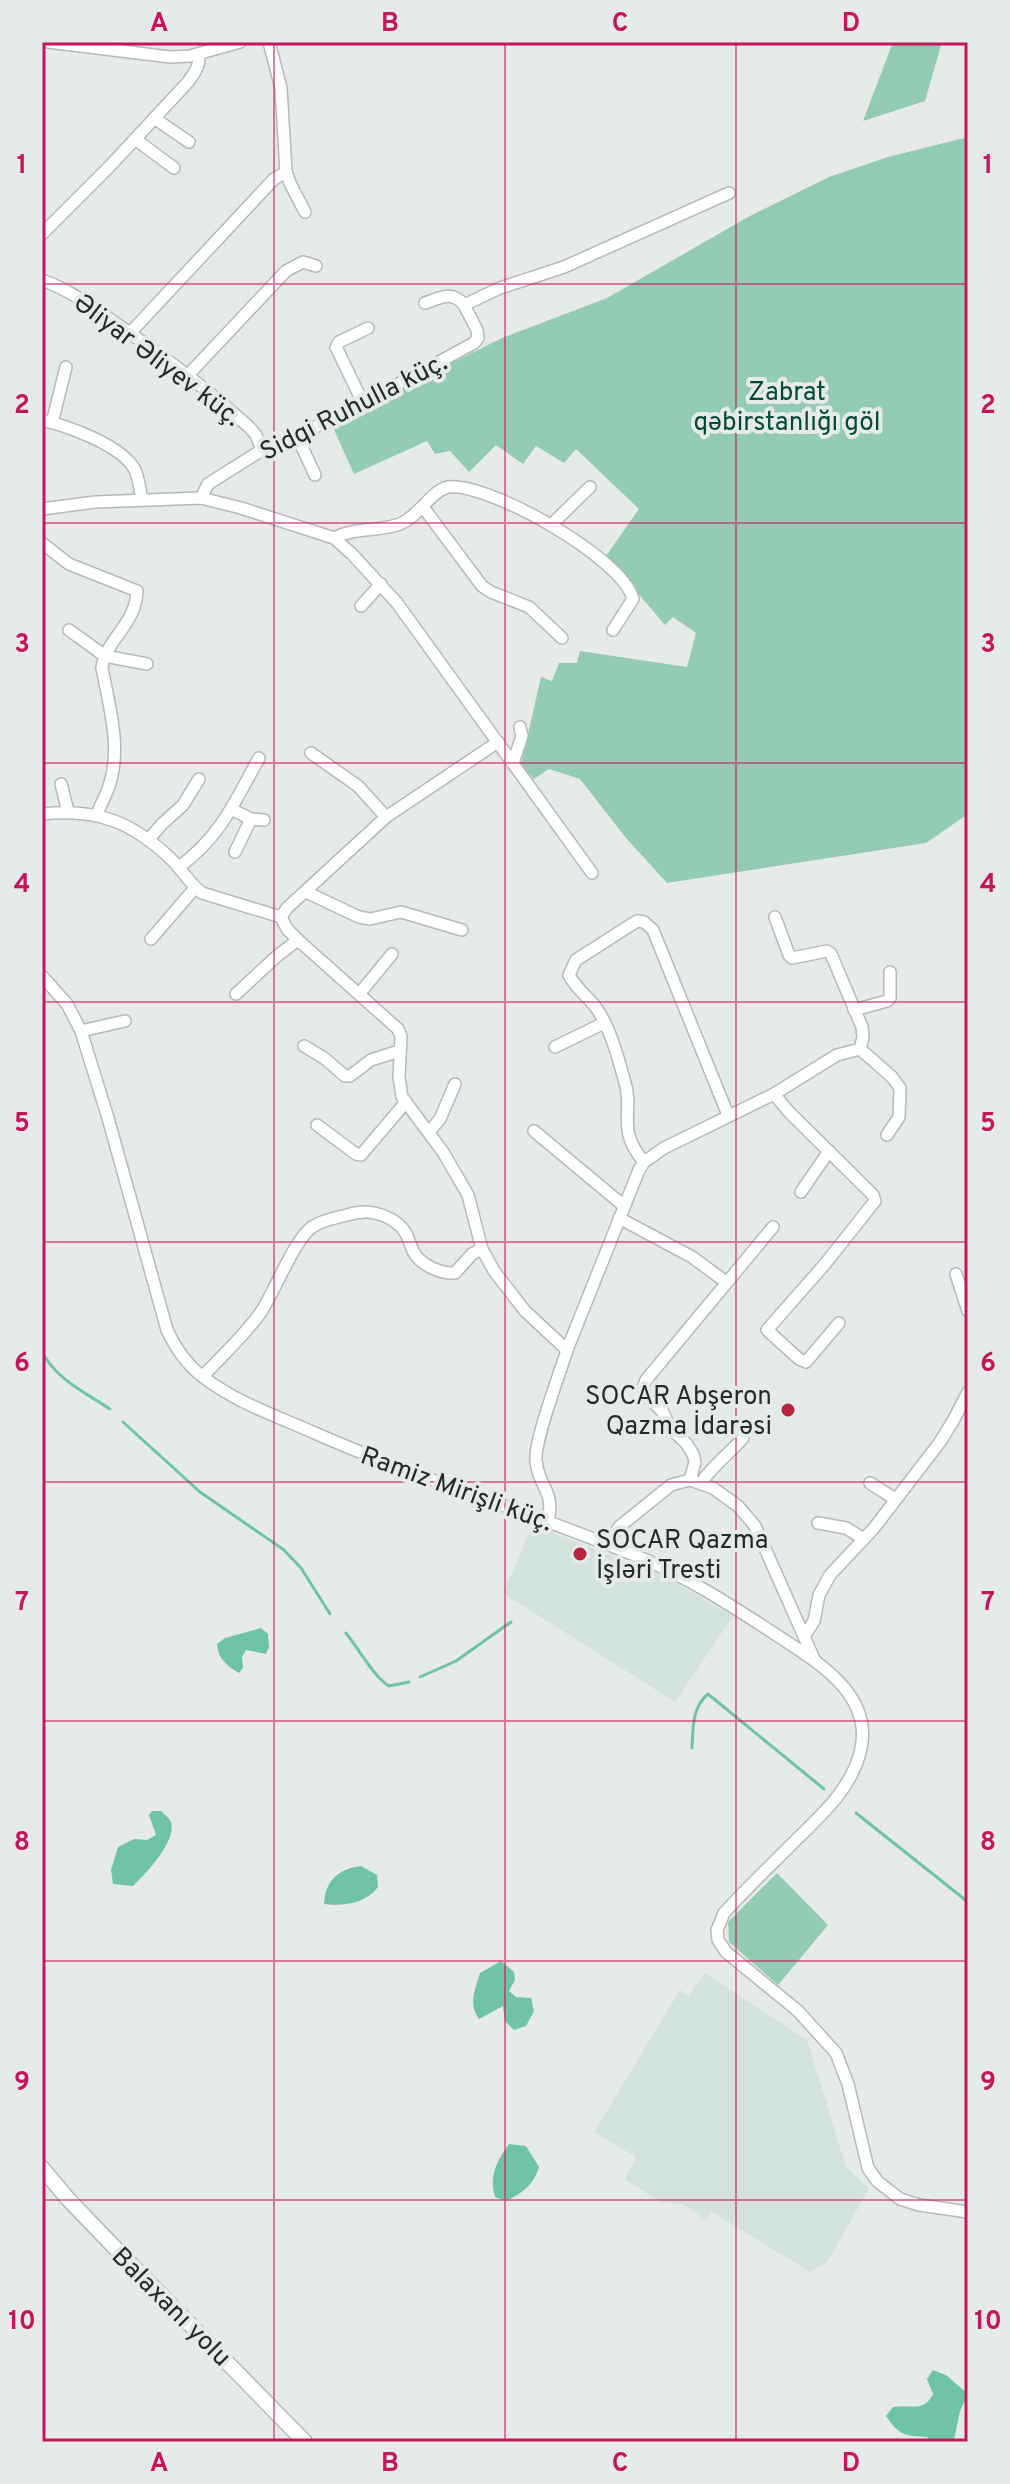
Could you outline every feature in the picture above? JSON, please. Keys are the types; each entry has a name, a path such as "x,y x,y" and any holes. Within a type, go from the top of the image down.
{"main road":[{"name":"Balaxanı yolu","path":"42,2168 68,2199 305,2442"}],"street":[{"path":"48,42 156,57 199,54 240,42"},
{"path":"269,42 281,88 286,172 305,212"},
{"path":"42,234 197,70 199,54"},
{"path":"154,118 189,142"},
{"path":"135,139 174,168"},
{"path":"130,333 274,179 286,172"},
{"path":"425,303 453,295 464,305 500,288 564,267 729,193"},
{"path":"188,375 286,271 303,262 316,266"},
{"name":"Əliyar Əliyev küç.","path":"42,280 72,293 188,375 250,428 262,450"},
{"name":"Sidqi Ruhulla küç.","path":"201,498 208,484 262,450 363,403 474,343 478,338 477,330 464,305"},
{"path":"363,403 336,347 339,342 368,328"},
{"path":"66,367 47,421 109,446 129,461 136,471 142,500"},
{"path":"297,436 315,475"},
{"path":"551,525 590,487"},
{"path":"334,538 345,532 399,525 442,489 468,489 530,514 599,557 631,590 633,599 613,630"},
{"path":"42,509 74,503 201,498 334,538 381,584 434,652 592,873"},
{"path":"423,507 482,586 529,607 562,638"},
{"path":"42,543 69,564 137,591 137,603 125,629 105,656 102,668 114,751 109,787 97,815"},
{"path":"361,606 381,584"},
{"path":"69,630 105,656 147,664"},
{"path":"513,763 522,736 520,727"},
{"path":"281,917 386,817 498,742"},
{"path":"311,753 358,786 386,817"},
{"path":"179,867 209,842 259,758"},
{"path":"148,840 183,805 199,779"},
{"path":"61,784 68,811"},
{"path":"231,809 251,819 264,820"},
{"path":"42,814 68,811 97,815 125,824 179,867 195,888 216,898 281,917 298,940 398,1029 401,1036 399,1087 468,1195 482,1249 509,1292 567,1350"},
{"path":"235,852 251,819"},
{"path":"151,939 195,888"},
{"path":"306,892 359,917 370,919 401,912 462,930"},
{"path":"775,917 792,958 827,951 831,954 862,1027 860,1049"},
{"path":"644,1162 630,1141 625,1115 625,1082 604,1023 599,1011 569,975 576,960 637,921 644,922 653,930 728,1115"},
{"path":"236,994 298,940"},
{"path":"360,993 392,954"},
{"path":"854,1010 890,998 890,972"},
{"name":"Ramiz Mirişli küç.","path":"42,976 67,1004 81,1031 167,1330 180,1355 203,1376 258,1408 346,1447 607,1544 668,1570 700,1586 815,1660 839,1680 858,1711 863,1733 857,1764 828,1809 724,1913 717,1930 718,1940 735,1959 811,2023 836,2053 848,2084 863,2155 877,2181 900,2199 968,2212"},
{"path":"81,1031 125,1021"},
{"path":"555,1047 604,1023"},
{"path":"304,1046 345,1076 350,1076 371,1060 399,1051"},
{"path":"548,1522 551,1502 539,1473 536,1454 567,1350 644,1162 664,1148 774,1094 837,1055 860,1049"},
{"path":"860,1049 900,1088 899,1117 887,1135"},
{"path":"429,1132 440,1119 455,1084"},
{"path":"774,1094 873,1195 875,1201 767,1330 806,1362 839,1323"},
{"path":"317,1125 361,1155 406,1102"},
{"path":"534,1131 624,1206"},
{"path":"801,1192 829,1151"},
{"path":"203,1376 259,1315 306,1232 320,1223 361,1211 385,1216 409,1236 413,1251 421,1261 445,1273 455,1273 472,1254 482,1249"},
{"path":"619,1218 692,1257 726,1282"},
{"path":"696,1481 693,1454 643,1388 646,1380 773,1227"},
{"path":"956,1274 968,1311"},
{"path":"805,1635 814,1621 823,1587 940,1442 968,1392"},
{"path":"607,1544 619,1527 671,1485 696,1481 722,1461 743,1438"},
{"path":"696,1481 727,1497 755,1526 815,1660"},
{"path":"870,1483 895,1499"},
{"path":"818,1523 846,1528 864,1539"}],"shaded area":[{"path":"533,1525 667,1578 733,1616 675,1702 503,1593"},
{"path":"261,1628 268,1634 266,1654 246,1650 239,1673 224,1662 217,1644 225,1638"},
{"path":"152,1811 161,1811 170,1820 172,1828 166,1846 133,1886 113,1884 111,1870 118,1847 134,1839 147,1840 156,1835 149,1815"},
{"path":"361,1866 377,1875 378,1887 373,1893 354,1903 324,1904 330,1882 340,1873"},
{"path":"501,1961 514,1972 515,1980 509,1991 516,1997 531,1998 534,2011 526,2026 514,2030 505,2021 503,2006 479,2019 474,2007 480,1973"},
{"path":"705,1973 807,2040 846,2167 869,2189 827,2262 810,2272 712,2212 705,2220 683,2204 660,2202 625,2179 636,2157 594,2132 680,1990 689,1996"},
{"path":"509,2144 526,2146 539,2167 527,2188 506,2201 495,2197 493,2176"},
{"path":"933,2370 946,2375 968,2394 951,2442 931,2442 927,2437 903,2433 886,2416 893,2407 925,2404 933,2394 927,2379"}],"green space":[{"path":"893,42 942,42 925,101 863,121"},
{"name":"Zabrat qəbirstanlığı göl","path":"968,137 968,814 926,843 667,883 626,838 580,779 549,769 534,779 521,765 541,677 552,681 559,663 577,663 580,651 687,667 696,633 673,617 665,625 606,556 639,509 576,449 564,463 536,446 523,464 496,445 469,472 450,451 435,454 427,441 354,474 331,423 502,338 607,298 748,217 829,177 888,157"},
{"path":"777,1873 828,1925 778,1985 729,1942 728,1922"}],"waterway":[{"path":"42,1351 62,1377 110,1409"},
{"path":"123,1422 200,1492 284,1550 301,1568 330,1614"},
{"path":"420,1677 456,1661 511,1622"},
{"path":"346,1633 383,1682 389,1686 409,1682"},
{"path":"692,1748 696,1712 708,1694 824,1789"},
{"path":"856,1813 968,1902"}],"place":[{"name":"SOCAR Abşeron Qazma İdarəsi","path":"788,1410"},
{"name":"SOCAR Qazma İşləri Tresti","path":"580,1554"}]}
